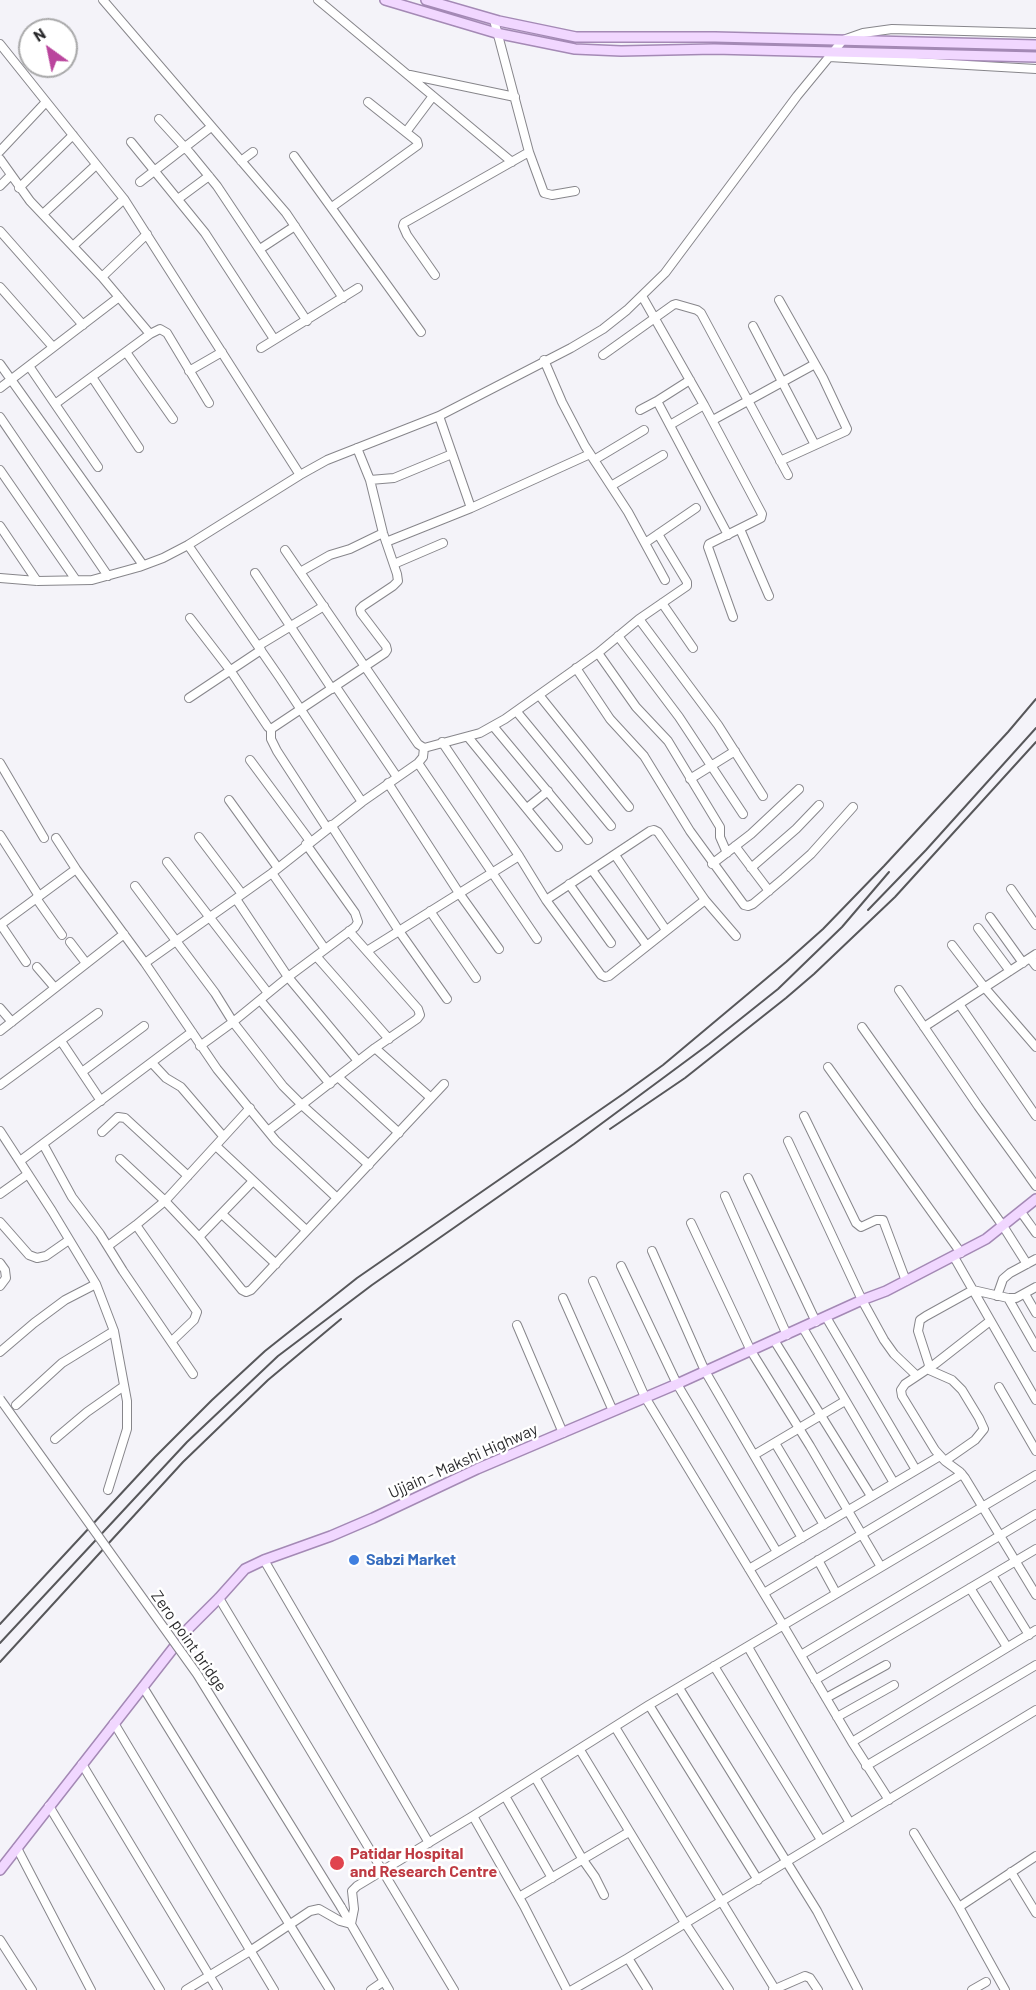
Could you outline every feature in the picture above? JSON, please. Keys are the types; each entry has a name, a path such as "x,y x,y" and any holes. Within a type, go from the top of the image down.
{"main road":[{"path":"385,0 496,33 575,49 831,54 881,52 1036,57"},
{"path":"426,0 494,20 576,37 1036,45"},
{"name":"Ujjain - Makshi Highway","path":"0,1870 189,1628 245,1569 332,1536 477,1469 677,1384 906,1281 986,1239 1036,1199"}],"street":[{"path":"103,0 295,226 344,298"},
{"path":"318,0 512,162"},
{"path":"494,20 529,152 544,193 552,195 575,191"},
{"path":"1,576 37,581 76,580 108,576 143,565 188,545 327,460 438,416 571,348 603,329 665,273 843,40 863,33 892,29 1036,33"},
{"path":"0,44 124,199 300,475"},
{"path":"831,54 1036,69"},
{"path":"408,75 516,97"},
{"path":"406,132 433,96"},
{"path":"0,152 46,102"},
{"path":"332,207 416,147 418,143 368,102"},
{"path":"159,119 209,176 307,321"},
{"path":"140,182 211,127"},
{"path":"19,188 72,135"},
{"path":"131,142 205,233 274,339"},
{"path":"241,161 253,152"},
{"path":"435,275 407,235 404,223 529,152"},
{"path":"294,156 421,332"},
{"path":"0,159 19,188 102,277 150,334"},
{"path":"43,214 96,165"},
{"path":"0,186 11,175"},
{"path":"178,199 209,176"},
{"path":"73,246 124,199"},
{"path":"260,249 295,226"},
{"path":"0,231 83,325"},
{"path":"102,277 147,234"},
{"path":"0,287 53,347"},
{"path":"261,348 358,288"},
{"path":"642,296 713,420 762,514 761,518 709,544 708,548 733,617"},
{"path":"0,388 119,297"},
{"path":"779,300 815,364 846,429 780,461"},
{"path":"603,355 676,304 697,310 701,313 788,475"},
{"path":"753,326 815,445"},
{"path":"55,404 160,329 167,333 209,403"},
{"path":"126,352 173,419"},
{"path":"189,371 222,352"},
{"path":"544,360 561,400 592,457 665,580"},
{"path":"0,364 143,565"},
{"path":"713,420 815,364"},
{"path":"29,366 98,466"},
{"path":"92,377 139,448"},
{"path":"640,410 690,380"},
{"path":"657,401 728,535"},
{"path":"670,425 704,405"},
{"path":"438,416 471,508"},
{"path":"0,417 108,576"},
{"path":"300,572 330,555 471,508 592,457 644,430"},
{"path":"271,729 387,650 360,609 398,581 371,484 357,448"},
{"path":"611,486 663,455"},
{"path":"371,484 453,457"},
{"path":"0,470 76,580"},
{"path":"645,543 696,508"},
{"path":"0,526 37,581"},
{"path":"740,529 769,596"},
{"path":"424,748 468,737 517,712 688,584 658,534"},
{"path":"394,564 443,543"},
{"path":"188,545 260,648 362,802"},
{"path":"285,550 418,744 424,748"},
{"path":"255,573 290,627 397,777"},
{"path":"662,603 693,648"},
{"path":"189,698 324,606"},
{"path":"190,618 271,729 271,739 277,751 447,999"},
{"path":"639,619 703,704 763,796"},
{"path":"618,636 679,717 743,814"},
{"path":"598,653 636,707 668,741 720,827 720,837 727,853"},
{"path":"576,668 610,719 644,756 712,864 744,905 753,904 811,854 853,807"},
{"path":"539,695 629,807"},
{"path":"517,712 611,826"},
{"path":"493,726 588,840"},
{"path":"468,737 558,847"},
{"path":"442,742 546,900 601,975 609,976 705,900"},
{"path":"146,963 239,897 362,802 418,763 423,757 424,748"},
{"path":"690,779 735,751"},
{"path":"200,1046 355,927 358,918 250,760"},
{"path":"0,763 44,838"},
{"path":"418,763 537,939"},
{"path":"388,783 459,893 499,949"},
{"path":"712,864 751,834 799,789"},
{"path":"526,808 548,791"},
{"path":"229,800 325,949"},
{"path":"752,868 819,805"},
{"path":"546,900 650,831 658,832 705,900 736,936"},
{"path":"0,836 62,935"},
{"path":"199,837 288,977 358,1061"},
{"path":"56,838 76,869 146,963 200,1046 286,1151 337,1198"},
{"path":"735,846 768,891"},
{"path":"615,855 666,930"},
{"path":"367,951 519,856"},
{"path":"166,862 268,993"},
{"path":"26,962 0,925 76,869"},
{"path":"592,870 647,946"},
{"path":"569,884 611,943"},
{"path":"135,886 177,940 233,1022 283,1086 369,1165"},
{"path":"1011,889 1036,925"},
{"path":"430,911 476,978"},
{"path":"990,917 1036,966"},
{"path":"978,928 1010,971"},
{"path":"268,1131 420,1015 418,1009 349,931"},
{"path":"0,1031 124,934"},
{"path":"70,942 86,963"},
{"path":"952,945 985,988 1036,1047"},
{"path":"316,956 389,1039"},
{"path":"924,1027 1030,958"},
{"path":"37,967 55,988"},
{"path":"899,990 978,1106 1036,1185"},
{"path":"260,1000 330,1084"},
{"path":"959,1004 1036,1116"},
{"path":"0,1008 12,1022"},
{"path":"0,1086 98,1012"},
{"path":"82,1072 144,1026"},
{"path":"862,1027 1003,1226 1027,1264"},
{"path":"20,1161 192,1032"},
{"path":"61,1041 101,1101"},
{"path":"375,1048 431,1098"},
{"path":"152,1063 165,1078 181,1087 224,1136"},
{"path":"828,1067 957,1255 972,1290 1036,1400"},
{"path":"338,1077 399,1132"},
{"path":"120,1159 165,1201 246,1292 251,1290 276,1264 444,1084"},
{"path":"108,1246 165,1201 250,1108"},
{"path":"804,1116 856,1223 861,1227 876,1220 883,1220 906,1281"},
{"path":"102,1132 118,1117 124,1118 188,1176"},
{"path":"0,1131 96,1284 114,1331 127,1401 127,1429 108,1490"},
{"path":"788,1141 862,1300 894,1354 917,1376"},
{"path":"43,1144 72,1197 108,1246 194,1374"},
{"path":"216,1146 306,1230"},
{"path":"0,1194 28,1174"},
{"path":"748,1178 816,1322"},
{"path":"199,1238 253,1181"},
{"path":"725,1196 787,1335"},
{"path":"1021,1212 1036,1233"},
{"path":"222,1214 276,1264"},
{"path":"0,1222 29,1255 37,1258 46,1256 69,1240"},
{"path":"691,1223 751,1351 800,1428 881,1567"},
{"path":"136,1225 197,1312 194,1320 172,1341"},
{"path":"652,1251 705,1371 802,1538"},
{"path":"997,1296 1004,1279 1036,1259"},
{"path":"0,1263 5,1270 6,1278 0,1286"},
{"path":"621,1266 677,1384 777,1552"},
{"path":"593,1281 645,1398 866,1766 889,1800"},
{"path":"0,1352 65,1300 96,1284"},
{"path":"928,1368 918,1331 920,1320 972,1290 1016,1298 1036,1287"},
{"path":"1025,1294 1036,1313"},
{"path":"563,1298 613,1411"},
{"path":"1008,1298 1036,1347"},
{"path":"826,1317 916,1470"},
{"path":"990,1321 905,1384 901,1390 902,1396 942,1459 962,1474 1036,1595"},
{"path":"517,1325 563,1433"},
{"path":"803,1328 894,1483"},
{"path":"16,1405 62,1364 114,1331"},
{"path":"774,1340 871,1496"},
{"path":"749,1569 916,1470 942,1459 975,1440 984,1429 962,1390 952,1380 928,1368"},
{"path":"55,1439 87,1412 124,1386"},
{"path":"999,1387 1036,1451"},
{"name":"Zero point bridge","path":"0,1399 197,1674 342,1907 389,1990"},
{"path":"754,1455 845,1401"},
{"path":"775,1443 824,1525"},
{"path":"764,1593 962,1474"},
{"path":"186,1990 310,1911 319,1909 340,1921 351,1924 354,1909 352,1891 357,1886 714,1666 1035,1479"},
{"path":"801,1655 1036,1514"},
{"path":"815,1680 1036,1549"},
{"path":"264,1560 429,1843"},
{"path":"818,1560 836,1593"},
{"path":"852,1742 1032,1632 992,1575"},
{"path":"970,1588 1007,1647"},
{"path":"219,1598 454,1990"},
{"path":"748,1647 850,1823"},
{"path":"826,1698 886,1665"},
{"path":"866,1766 1036,1665"},
{"path":"714,1666 821,1840"},
{"path":"837,1717 894,1686"},
{"path":"143,1687 330,1990"},
{"path":"679,1688 817,1911 858,1990"},
{"path":"649,1706 758,1880"},
{"path":"572,1990 758,1880 1036,1710"},
{"path":"114,1723 274,1990"},
{"path":"615,1727 774,1989 805,1976 810,1978 818,1990"},
{"path":"580,1750 685,1923 729,1990"},
{"path":"82,1764 218,1990"},
{"path":"535,1777 604,1895"},
{"path":"505,1796 552,1878"},
{"path":"49,1806 160,1990"},
{"path":"473,1816 519,1897 567,1990"},
{"path":"519,1897 629,1832"},
{"path":"914,1833 1005,1990"},
{"path":"17,1848 92,1990"},
{"path":"958,1907 1036,1856"},
{"path":"1011,1872 1036,1913"},
{"path":"0,1940 32,1990"},
{"path":"628,1958 648,1990"},
{"path":"371,1990 384,1981"},
{"path":"972,1990 986,1982"}],"railway":[{"path":"0,1624 155,1457 265,1351 357,1278 663,1065 823,929 884,866 1036,699"},
{"path":"868,910 926,850 1036,728"},
{"path":"610,1129 685,1078 814,974 895,897 1036,742"},
{"path":"0,1643 187,1442 278,1356 372,1285 574,1144 709,1044 778,989 842,927 889,872"},
{"path":"0,1662 183,1462 268,1380 341,1319"}],"place":[{"name":"Sabzi Market","path":"354,1560"},
{"name":"Patidar Hospital and Research Centre","path":"337,1863"}]}
